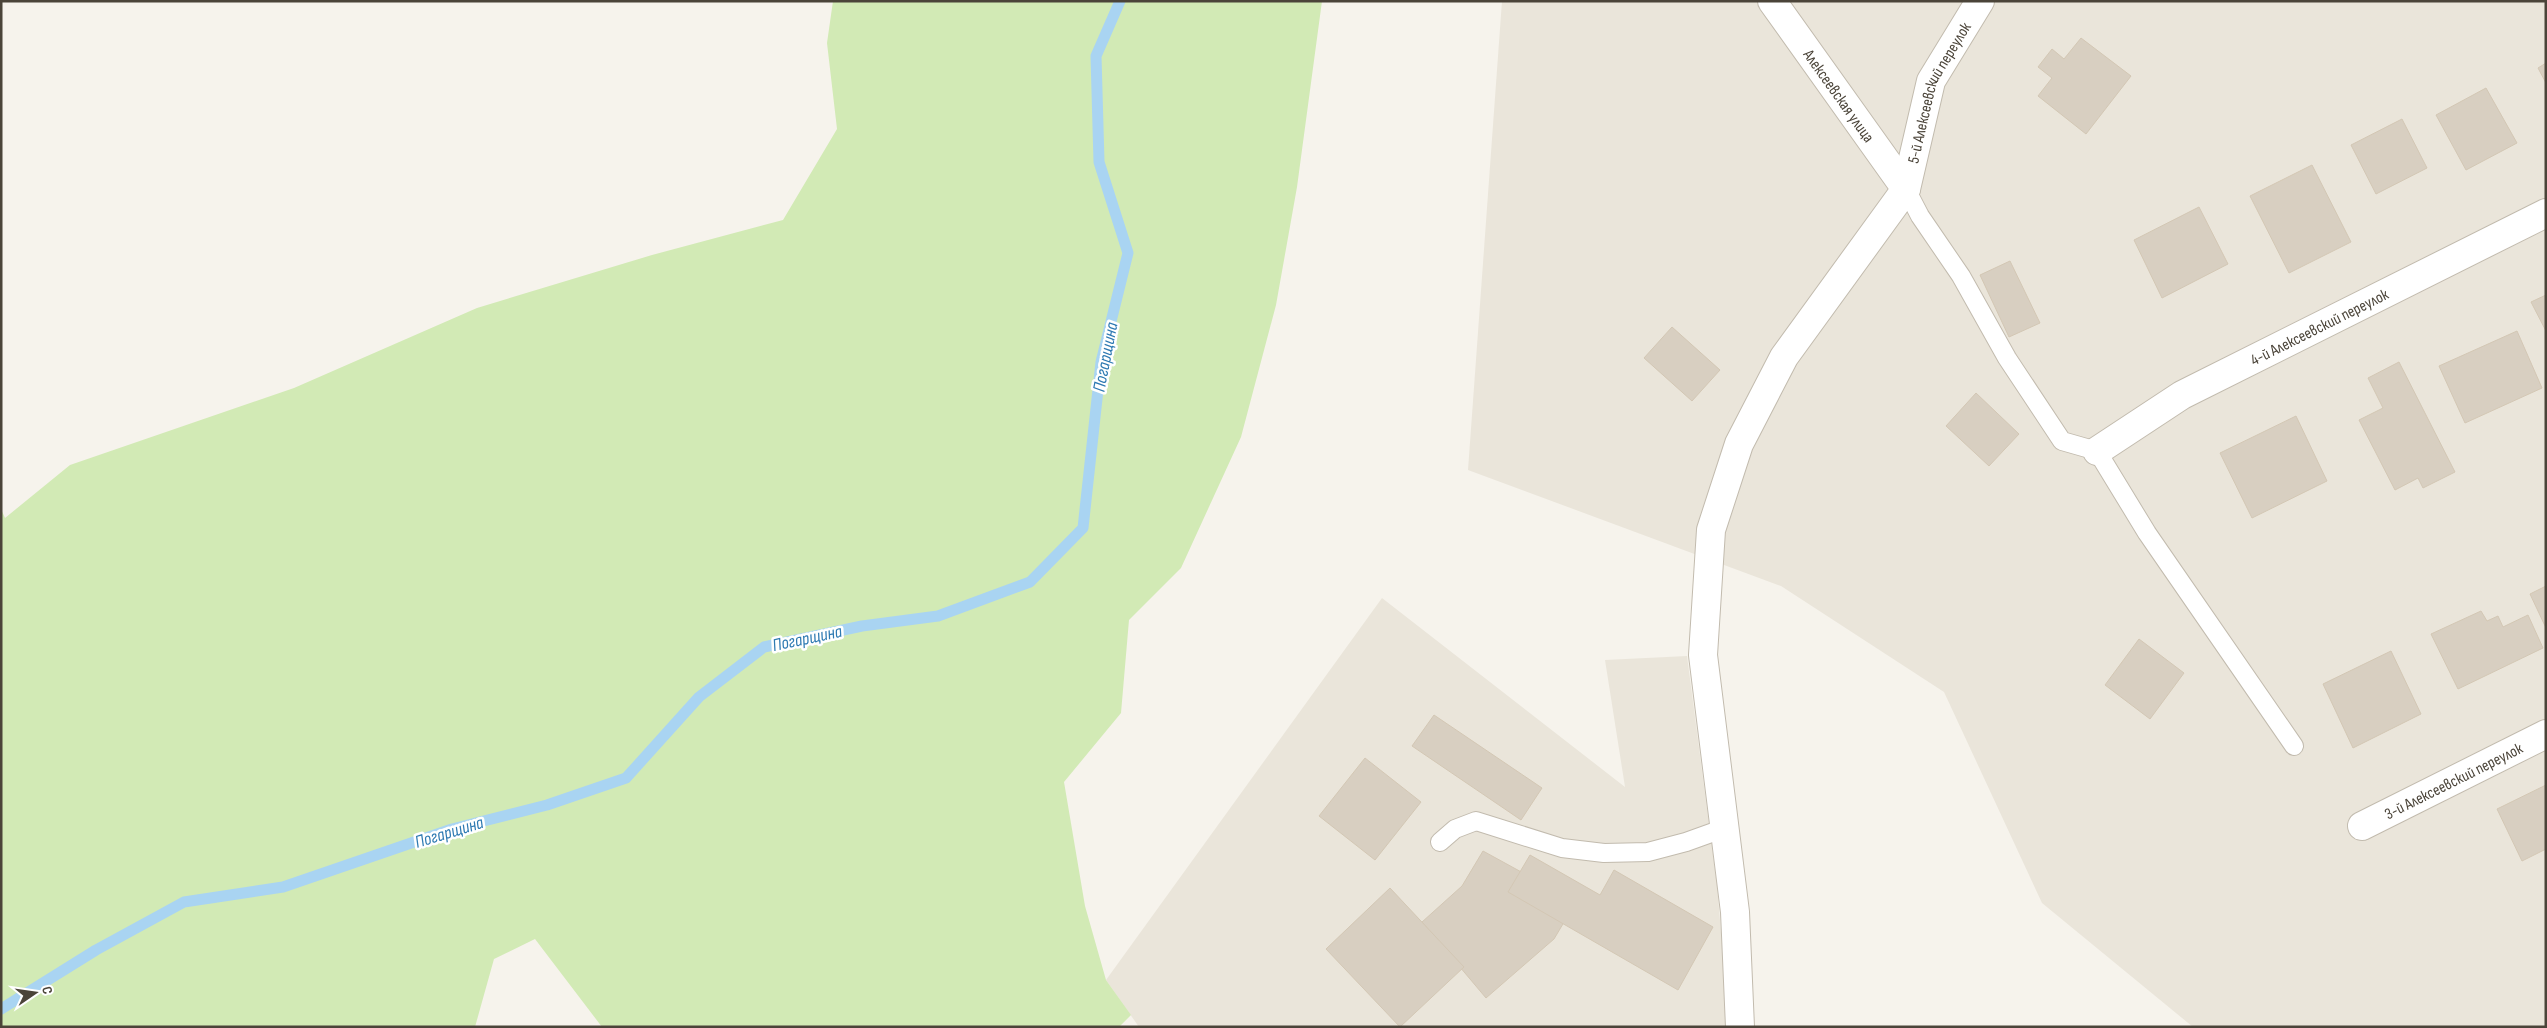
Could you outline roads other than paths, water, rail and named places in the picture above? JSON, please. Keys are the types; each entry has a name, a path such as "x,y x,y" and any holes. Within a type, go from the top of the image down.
{"street":[{"name":"Алексеевская улица","path":"1772,1 1906,189"},
{"name":"5-й Алексеевский переулок","path":"1906,189 1931,81 1980,1"},
{"path":"1740,1027 1735,912 1703,655 1711,530 1739,444 1784,357 1906,189"},
{"name":"4-й Алексеевский переулок","path":"2097,451 2182,395 2546,213"},
{"name":"3-й Алексеевский переулок","path":"2362,826 2546,734"}],"lane":[{"path":"1906,189 1920,216 1962,276 2007,358 2062,441 2097,451 2147,532 2294,746"},
{"path":"1440,842 1455,829 1476,821 1562,848 1604,853 1648,852 1686,842 1725,828"}],"waterway":[{"name":"Погарщина","path":"1,1009 96,950 184,902 283,887 452,829 547,805 626,778 699,697 764,647 862,626 938,616 1030,582 1083,528 1101,362 1128,253 1099,162 1096,56 1120,1"}]}
